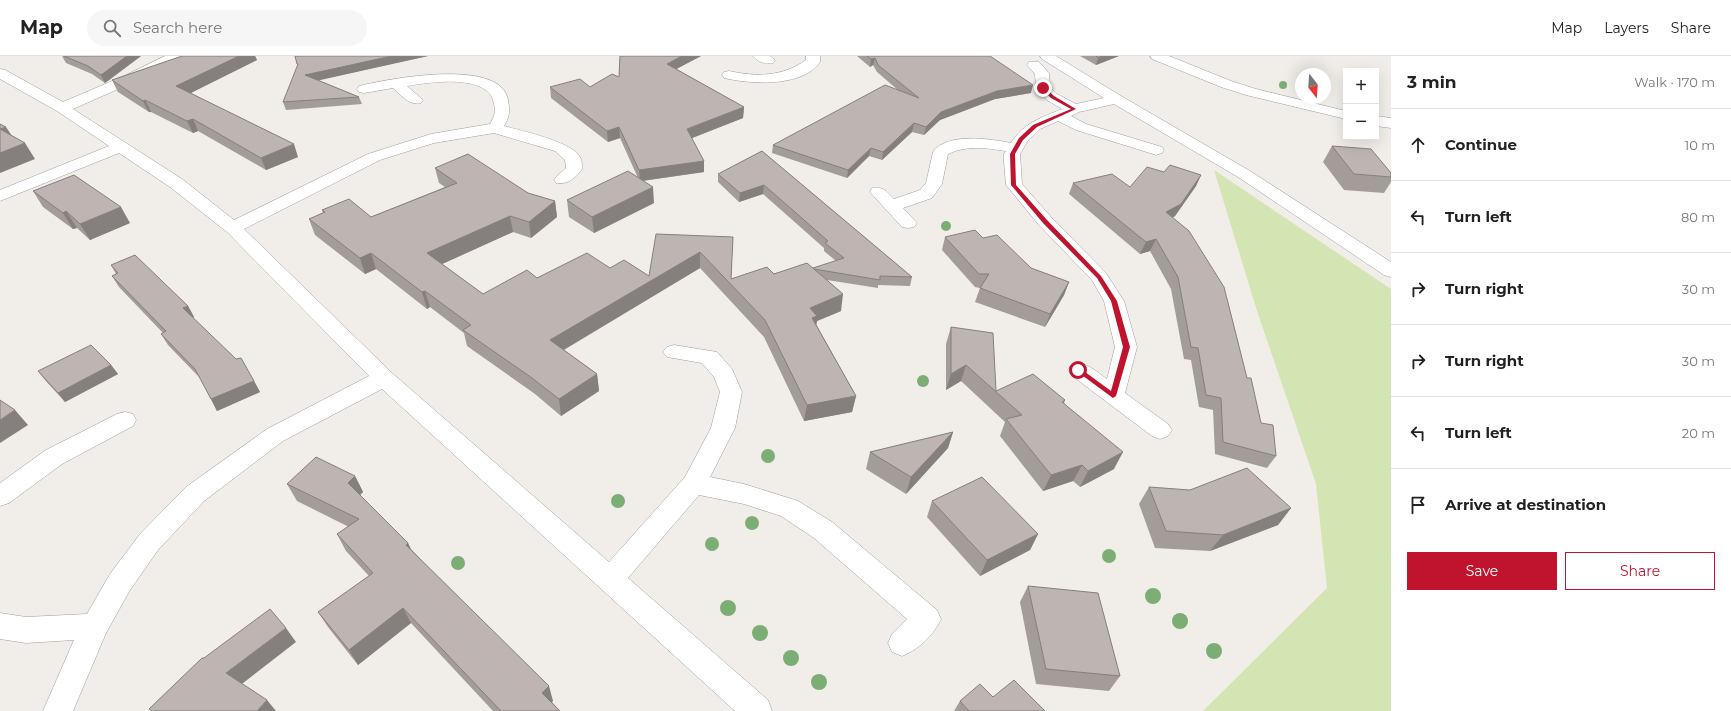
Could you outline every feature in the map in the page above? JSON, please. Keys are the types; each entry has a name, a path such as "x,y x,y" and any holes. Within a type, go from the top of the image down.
{"street":[{"path":"62,108 129,79 175,56"},
{"path":"729,75 757,85 770,79 803,70 813,62 813,56"},
{"path":"1157,56 1251,92 1343,114"},
{"path":"1040,61 1116,99 1244,174 1391,271"},
{"path":"1040,61 1043,88 1052,97 1074,109"},
{"path":"0,73 62,108 176,183 233,228 384,378 756,711"},
{"path":"364,89 447,77 464,77 481,80 493,87 503,99 503,112 495,128"},
{"path":"397,84 416,100"},
{"path":"1113,396 1126,347 1114,301 1099,277 1045,222 1014,185 1012,154 1021,139 1035,126 1074,109 1116,99"},
{"path":"1058,115 1081,127 1156,150"},
{"path":"1379,121 1391,123"},
{"path":"233,228 374,157 431,139 495,128 561,148 573,158 574,169 562,179"},
{"path":"891,206 926,194 934,184 941,152 950,146 969,142 1015,148"},
{"path":"0,196 120,147"},
{"path":"878,192 908,223"},
{"path":"609,580 694,484 723,428 731,392 724,374 709,357 674,352"},
{"path":"1078,370 1160,430"},
{"path":"58,711 95,626 120,582 149,542 195,494 275,435 384,378"},
{"path":"0,496 54,457 125,420"},
{"path":"694,484 744,494 789,508 823,530 927,619 902,643"},
{"path":"0,626 26,630 95,626"}],"green space":[{"path":"1214,170 1391,289 1391,711 1203,711 1327,588 1316,484 1257,311"}],"building":[{"path":"64,56 127,56 101,75 88,66"},
{"path":"182,56 239,56 176,86 294,144 261,158 193,119 187,121 145,100 143,101 112,80"},
{"path":"295,56 392,56 305,75 359,97 283,102 298,64"},
{"path":"620,56 682,56 667,64 744,107 687,129 704,161 639,170 619,127 607,131 550,87 580,79 590,87 612,74 619,77"},
{"path":"867,56 990,56 1033,85 997,91 941,112 926,127 914,123 883,152 871,148 848,170 773,145 885,85 919,98 878,65 875,58 871,59"},
{"path":"0,124 6,127 0,129"},
{"path":"0,129 25,143 0,153"},
{"path":"1332,146 1371,149 1391,173 1391,177 1354,174"},
{"path":"762,151 912,277 880,276 880,280 814,269 813,268 844,258 825,243 828,241 764,185 740,193 718,174"},
{"path":"468,154 528,193 555,201 529,222 510,216 427,253 483,294 527,270 537,278 587,253 610,268 624,260 649,276 656,234 733,237 731,279 767,267 774,274 807,263 843,294 810,308 817,316 812,318 856,396 807,405 765,320 700,252 550,340 597,374 559,399 532,378 463,330 471,325 425,291 422,292 371,253 360,258 309,219 325,212 322,210 349,199 371,217 457,183 435,168"},
{"path":"1170,165 1201,175 1181,204 1166,212 1189,231 1224,287 1247,378 1251,378 1261,423 1273,425 1276,456 1223,442 1221,398 1206,395 1198,348 1191,347 1178,277 1156,239 1146,242 1073,183 1112,174 1130,187 1147,167 1164,172"},
{"path":"628,171 653,187 592,217 567,200"},
{"path":"74,175 121,207 80,224 66,211 63,213 33,191"},
{"path":"975,230 983,238 997,235 1031,268 1069,282 1050,314 980,288 989,274 979,274 945,237"},
{"path":"135,255 188,306 183,308 236,359 241,358 254,381 211,399 195,369 161,334 166,331 112,276 118,273 111,265"},
{"path":"951,327 993,333 996,391 1033,374 1065,400 1062,402 1123,452 1088,471 1082,465 1051,475 1006,419 1022,415 966,365 951,374"},
{"path":"91,345 111,365 58,393 38,371"},
{"path":"0,400 15,410 0,420"},
{"path":"953,432 911,477 870,452"},
{"path":"316,457 355,476 348,483 408,543 406,545 549,686 542,693 560,711 501,711 403,608 349,650 318,612 373,573 337,534 359,519 287,484"},
{"path":"1247,468 1291,508 1223,535 1166,531 1149,487 1190,490"},
{"path":"982,477 1038,534 987,560 932,501"},
{"path":"1028,586 1098,593 1120,676 1046,669"},
{"path":"270,609 286,628 226,673 267,700 257,711 152,711 149,709 202,658"},
{"path":"1014,680 1045,711 969,711 960,701 980,684 993,697"}],"route":[{"path":"1043,88 1052,97 1074,109 1035,126 1021,139 1012,154 1014,185 1045,222 1099,277 1114,301 1126,347 1113,396 1078,370"}]}
